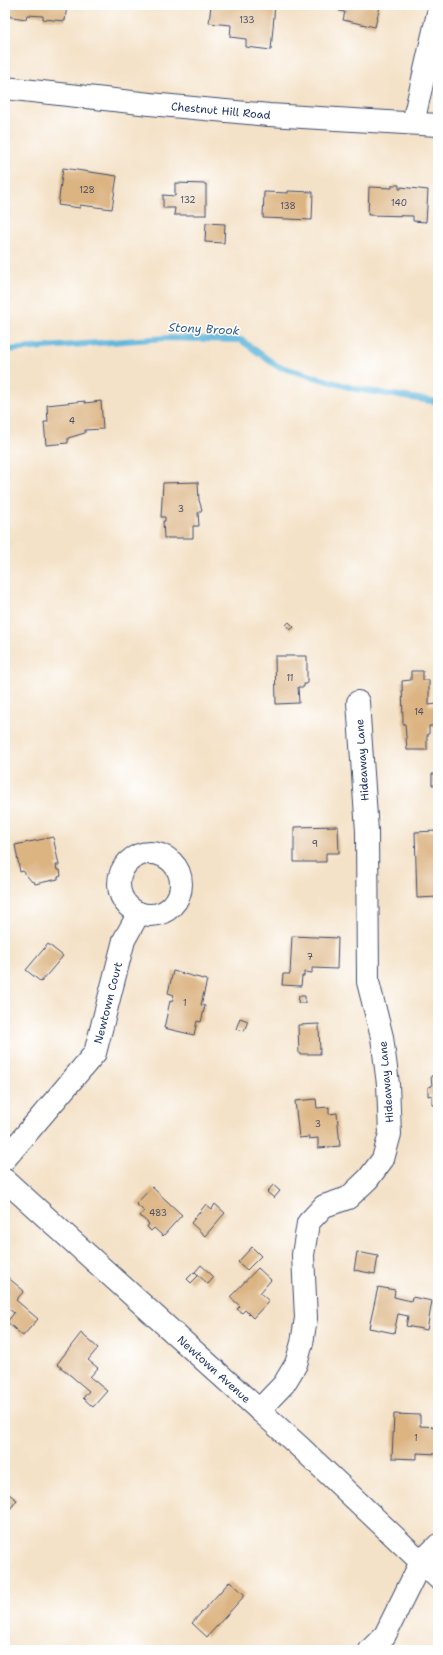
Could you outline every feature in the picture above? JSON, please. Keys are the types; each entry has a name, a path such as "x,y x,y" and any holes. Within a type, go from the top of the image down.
{"street":[{"path":"413,123 438,13"},
{"name":"Chestnut Hill Road","path":"5,88 254,114 438,125"},
{"name":"Hideaway Lane","path":"259,1410 284,1384 296,1364 302,1343 306,1318 303,1255 308,1223 324,1206 348,1198 368,1179 383,1159 390,1134 388,1084 382,1037 368,982 367,831 358,702"},
{"name":"Newtown Court","path":"5,1159 95,1053 124,940 139,913"},
{"name":"Newtown Avenue","path":"5,1180 259,1410 438,1578"},
{"path":"370,1650 385,1635 421,1562 438,1545"}],"building":[{"path":"5,5 67,5 65,21 43,19 43,16 27,15 26,19 5,16"},
{"path":"211,5 275,5 271,50 246,47 246,39 230,37 231,25 209,23"},
{"path":"341,5 380,6 375,27 343,20 345,12 339,11"},
{"path":"63,168 117,176 112,209 80,205 80,208 58,205"},
{"path":"175,183 206,184 206,215 174,215 175,208 163,208 163,195 175,196"},
{"path":"392,185 399,185 399,189 401,189 401,187 428,190 426,222 413,221 413,216 368,215 369,187 392,188"},
{"path":"288,191 313,192 312,220 263,218 264,192 288,193"},
{"path":"206,223 225,224 224,243 205,242"},
{"path":"85,401 85,403 101,401 103,429 85,430 85,433 68,438 68,443 46,445 44,422 48,422 47,405"},
{"path":"198,482 199,500 202,510 198,513 199,526 193,526 193,538 164,538 163,521 165,521 165,517 161,517 163,483"},
{"path":"289,622 294,627 290,630 286,625"},
{"path":"275,656 307,656 307,684 304,684 304,687 298,687 299,703 276,704"},
{"path":"411,671 423,671 423,680 429,680 429,705 438,704 438,726 429,726 429,735 427,735 427,750 407,750 405,724 403,724 402,681 411,680"},
{"path":"432,774 438,774 438,785 432,785"},
{"path":"338,826 339,853 326,853 326,862 294,862 294,827"},
{"path":"436,831 438,853 438,897 417,898 415,832"},
{"path":"53,837 59,865 56,865 57,870 60,870 61,876 58,877 58,879 35,884 34,881 32,882 23,871 20,872 15,845"},
{"path":"292,936 338,938 337,969 312,968 312,973 304,972 301,986 282,985 283,974 290,974"},
{"path":"48,944 63,956 41,982 26,970"},
{"path":"173,971 207,980 201,1005 205,1006 201,1022 197,1021 194,1035 164,1028 170,1001 172,1002 174,995 168,993"},
{"path":"299,996 305,996 305,1003 298,1003"},
{"path":"240,1018 248,1021 244,1031 236,1029"},
{"path":"319,1024 320,1054 299,1054 298,1025"},
{"path":"5,1076 10,1081 5,1087"},
{"path":"431,1076 438,1076 438,1123 436,1105 432,1105 432,1095 428,1096 428,1087 432,1086"},
{"path":"316,1099 317,1108 329,1107 329,1114 337,1113 340,1146 318,1148 318,1138 299,1138 295,1101"},
{"path":"436,1168 438,1168 438,1210 435,1210"},
{"path":"273,1185 280,1191 274,1198 267,1192"},
{"path":"152,1187 182,1215 163,1236 154,1228 151,1231 147,1227 149,1224 140,1216 144,1211 136,1204"},
{"path":"206,1204 212,1209 215,1204 225,1213 205,1236 191,1223"},
{"path":"252,1247 261,1256 247,1270 238,1262"},
{"path":"357,1252 378,1256 375,1274 354,1270"},
{"path":"201,1265 214,1277 208,1284 195,1272"},
{"path":"258,1268 271,1280 260,1293 269,1301 253,1318 245,1310 242,1313 237,1309 240,1306 230,1297"},
{"path":"194,1272 198,1276 191,1283 187,1279"},
{"path":"5,1275 24,1291 16,1300 38,1319 23,1336 7,1322 14,1313 5,1306"},
{"path":"378,1287 395,1290 394,1297 411,1301 412,1297 432,1301 427,1330 406,1326 408,1316 398,1314 394,1333 369,1328"},
{"path":"81,1333 98,1348 88,1360 98,1368 90,1377 107,1391 93,1407 83,1398 89,1391 57,1364"},
{"path":"394,1414 420,1415 420,1426 438,1427 438,1454 417,1453 417,1459 392,1458"},
{"path":"5,1491 17,1500 10,1509 5,1505"},
{"path":"230,1581 245,1595 207,1637 192,1623"}],"waterway":[{"name":"Stony Brook","path":"5,350 165,338 241,340 277,366 356,389 438,402"}]}
